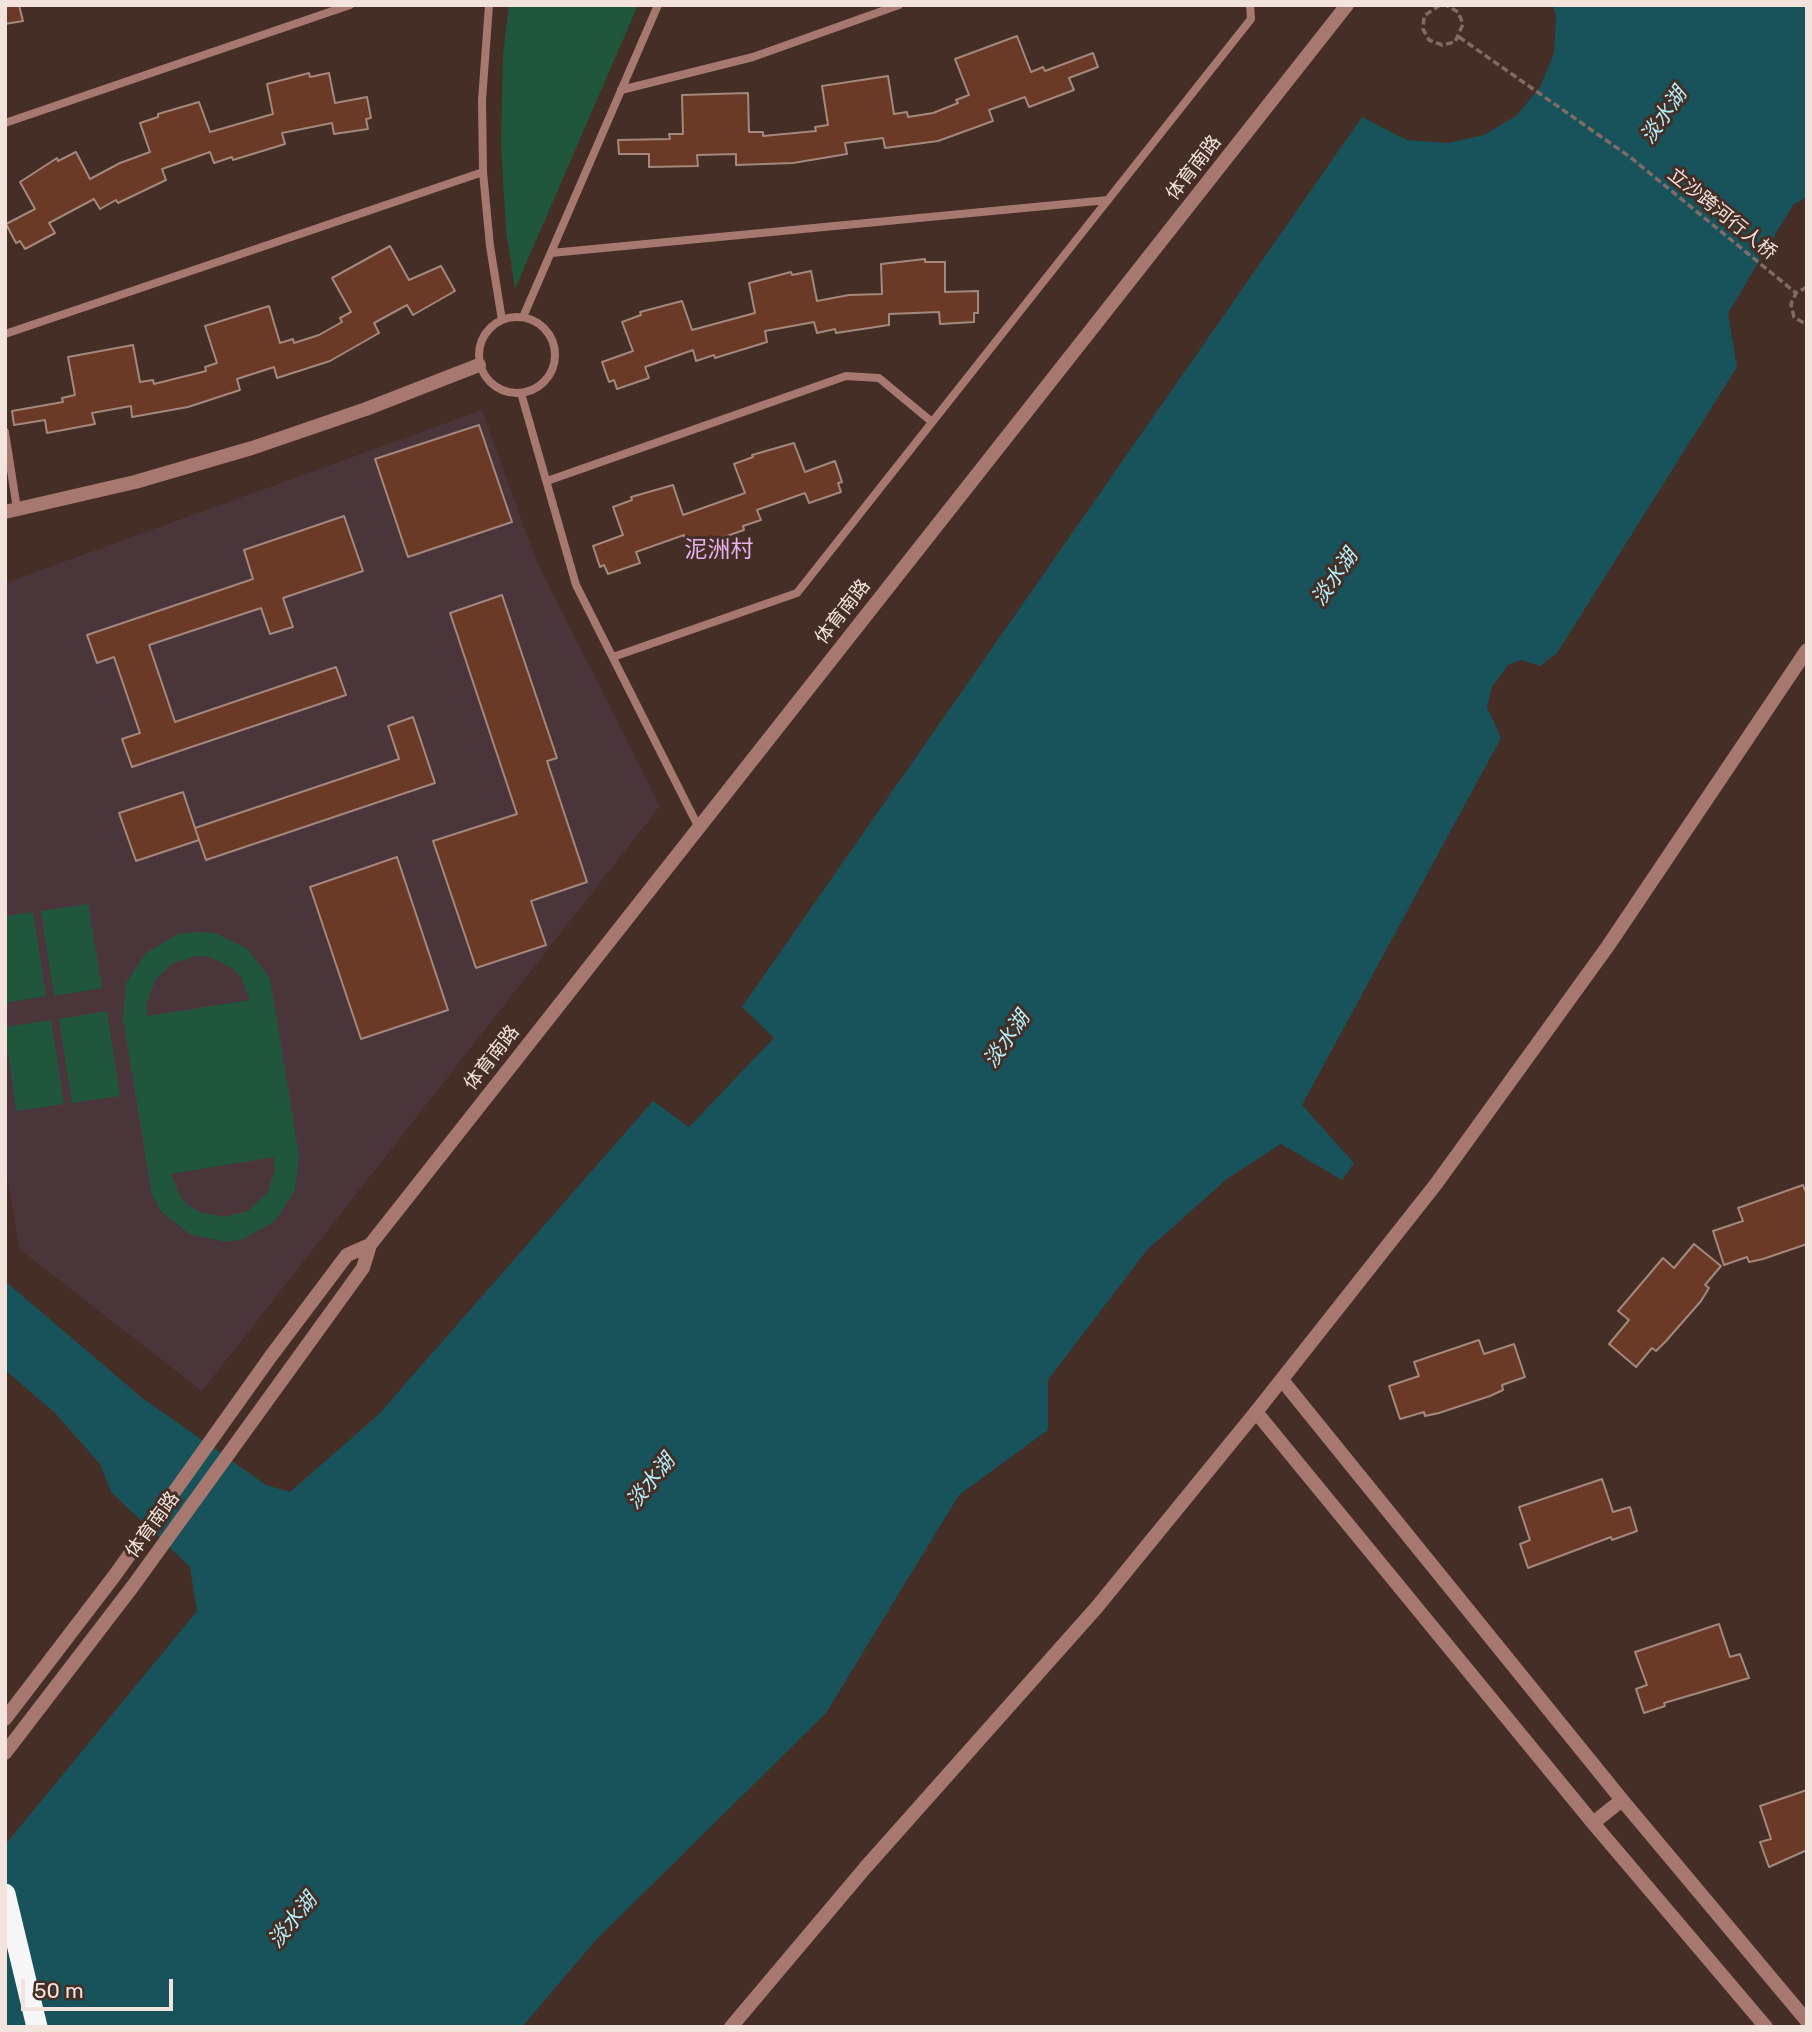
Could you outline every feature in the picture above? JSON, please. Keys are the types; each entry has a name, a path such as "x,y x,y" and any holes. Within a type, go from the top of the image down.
{"highway":[{"path":"5,1894 37,2027"}],"street":[{"name":"体育南路","path":"5,1753 133,1586 363,1268 370,1245 1347,5"},
{"path":"11,511 135,482 252,448 366,410 479,365"},
{"path":"731,2027 865,1868 1097,1607 1282,1380 1436,1184 1608,946 1807,650"},
{"name":"体育南路","path":"5,1719 115,1575 271,1356 347,1255 370,1245"},
{"path":"1282,1380 1622,1800 1807,2021"},
{"path":"1256,1412 1593,1823 1766,2027"},
{"path":"1593,1823 1622,1800"}],"lane":[{"path":"5,123 350,5"},
{"path":"489,5 482,100 483,172 490,246 502,320"},
{"path":"523,317 658,5"},
{"path":"621,90 753,57 900,5"},
{"path":"613,657 797,593 1251,19 1250,5"},
{"path":"5,334 483,172"},
{"path":"551,253 1108,200"},
{"path":"523,317 533,321 549,335 555,356 549,376 541,385 521,393 500,390 491,384 479,365 480,344 484,334 502,320 523,317"},
{"path":"547,481 846,376 879,378 932,422"},
{"path":"521,393 576,585 698,826"},
{"path":"5,432 11,511"}],"path":[{"path":"1440,5 1424,16 1425,35 1442,45 1459,37 1463,24 1458,12 1459,5"},
{"path":"1446,5 1458,12"},
{"name":"立沙跨河行人桥","path":"1459,37 1630,157 1796,293"},
{"path":"1807,287 1796,293 1791,311 1798,321 1807,325"}],"shaded area":[{"path":"482,410 536,560 660,806 202,1391 19,1249 5,1162 5,583"}],"green space":[{"path":"509,5 638,5 515,289 506,230 501,143 503,55"},
{"path":"88,904 102,988 54,996 41,911"},
{"path":"33,912 46,996 5,1003 5,916"},
{"path":"215,933 248,949 270,979 299,1155 295,1190 275,1221 243,1239 225,1242 189,1234 161,1211 152,1195 123,1018 126,983 146,953 178,934","holes":["197,956 210,957 232,968 241,977 250,1000 147,1016 147,1004 155,980 173,963","274,1157 275,1170 267,1193 248,1211 224,1217 200,1212 189,1206 180,1196 171,1174"]},
{"path":"107,1011 120,1096 72,1103 59,1019"},
{"path":"51,1020 64,1104 16,1111 5,1027"}],"water":[{"name":"淡水湖","path":"1553,5 1807,5 1807,197 1793,205 1728,313 1737,367 1557,653 1540,666 1521,660 1508,665 1492,687 1487,707 1501,738 1302,1105 1354,1163 1342,1180 1281,1144 1228,1178 1147,1250 1048,1380 1048,1430 959,1495 826,1713 595,1941 522,2027 5,2027 5,1845 197,1611 190,1567 111,1492 100,1464 55,1413 5,1370 5,1281 141,1397 266,1485 290,1492 378,1415 653,1101 689,1127 774,1038 742,1007 1362,117 1407,140 1448,143 1484,135 1516,116 1540,87 1554,53 1556,16"}],"building":[{"path":"5,5 19,5 23,21 5,24"},
{"path":"1017,36 1031,72 1043,67 1045,71 1093,53 1098,67 1069,78 1074,90 1029,107 1025,97 989,110 993,121 938,141 885,148 883,138 845,143 847,154 793,163 736,165 736,154 697,155 698,166 649,167 649,154 619,154 618,140 670,139 669,134 683,134 682,95 748,93 749,132 763,132 763,136 816,131 815,127 828,125 822,86 888,76 894,114 907,112 908,117 933,113 958,103 956,100 969,95 955,59"},
{"path":"309,73 310,77 329,73 335,103 367,97 371,118 366,119 368,129 334,134 332,123 282,133 285,144 214,163 210,152 162,169 166,180 118,203 116,200 100,209 94,199 49,223 55,233 25,249 20,241 16,243 6,224 35,209 20,182 57,158 58,161 76,152 90,179 120,163 150,152 140,123 158,117 158,114 199,102 210,132 273,114 267,84"},
{"path":"390,246 409,280 441,266 455,291 413,315 407,305 374,323 379,333 330,361 277,378 274,367 237,379 240,390 188,407 132,417 131,406 92,413 95,424 47,433 45,420 14,425 12,411 63,402 62,398 75,395 68,357 133,345 140,382 153,380 154,384 206,371 205,367 217,363 205,326 269,306 280,343 293,339 294,343 319,335 342,322 340,318 351,312 332,278"},
{"path":"925,259 925,262 945,262 945,292 978,291 978,313 974,313 974,322 940,324 939,312 889,314 889,325 817,333 814,322 765,331 767,342 715,358 714,355 696,361 693,350 645,367 649,378 617,389 614,380 609,382 602,362 633,351 622,322 641,315 640,312 682,301 692,330 755,313 749,283 791,272 792,275 811,271 817,301 849,295 882,294 881,264"},
{"path":"479,425 512,522 408,557 375,459"},
{"path":"794,443 805,472 835,461 842,482 838,483 841,492 809,503 805,493 757,510 761,520 743,526 744,530 707,543 705,540 687,546 684,535 636,552 640,563 608,574 604,565 600,567 593,546 623,535 613,507 632,500 631,497 673,485 683,515 745,493 734,464 753,457 752,455"},
{"path":"344,516 363,571 283,598 293,627 270,634 261,608 149,645 175,722 336,667 346,695 132,767 122,739 140,733 114,657 97,663 87,635 253,579 244,550"},
{"path":"502,595 557,758 547,761 587,882 531,901 546,945 476,968 433,841 517,814 450,613"},
{"path":"413,717 435,783 206,860 195,828 399,759 388,726"},
{"path":"183,792 199,840 136,861 119,813"},
{"path":"397,857 448,1010 361,1039 310,887"},
{"path":"1803,1185 1807,1195 1807,1244 1763,1259 1749,1262 1747,1257 1724,1265 1713,1231 1743,1221 1738,1208"},
{"path":"1694,1244 1721,1266 1705,1285 1709,1288 1701,1301 1666,1341 1656,1351 1652,1348 1636,1367 1609,1344 1629,1320 1618,1311 1663,1258 1674,1268"},
{"path":"1479,1340 1484,1354 1514,1344 1525,1377 1502,1385 1503,1390 1490,1396 1439,1413 1425,1416 1424,1412 1400,1419 1389,1386 1419,1376 1414,1362"},
{"path":"1602,1479 1613,1512 1630,1507 1637,1531 1612,1540 1611,1537 1528,1568 1520,1544 1530,1540 1519,1507"},
{"path":"1719,1624 1730,1657 1740,1654 1749,1678 1664,1703 1665,1706 1644,1713 1636,1689 1647,1685 1635,1652"},
{"path":"1807,1790 1807,1850 1769,1867 1760,1842 1771,1839 1760,1806"}],"district":[{"name":"泥洲村","path":"719,550"}]}
